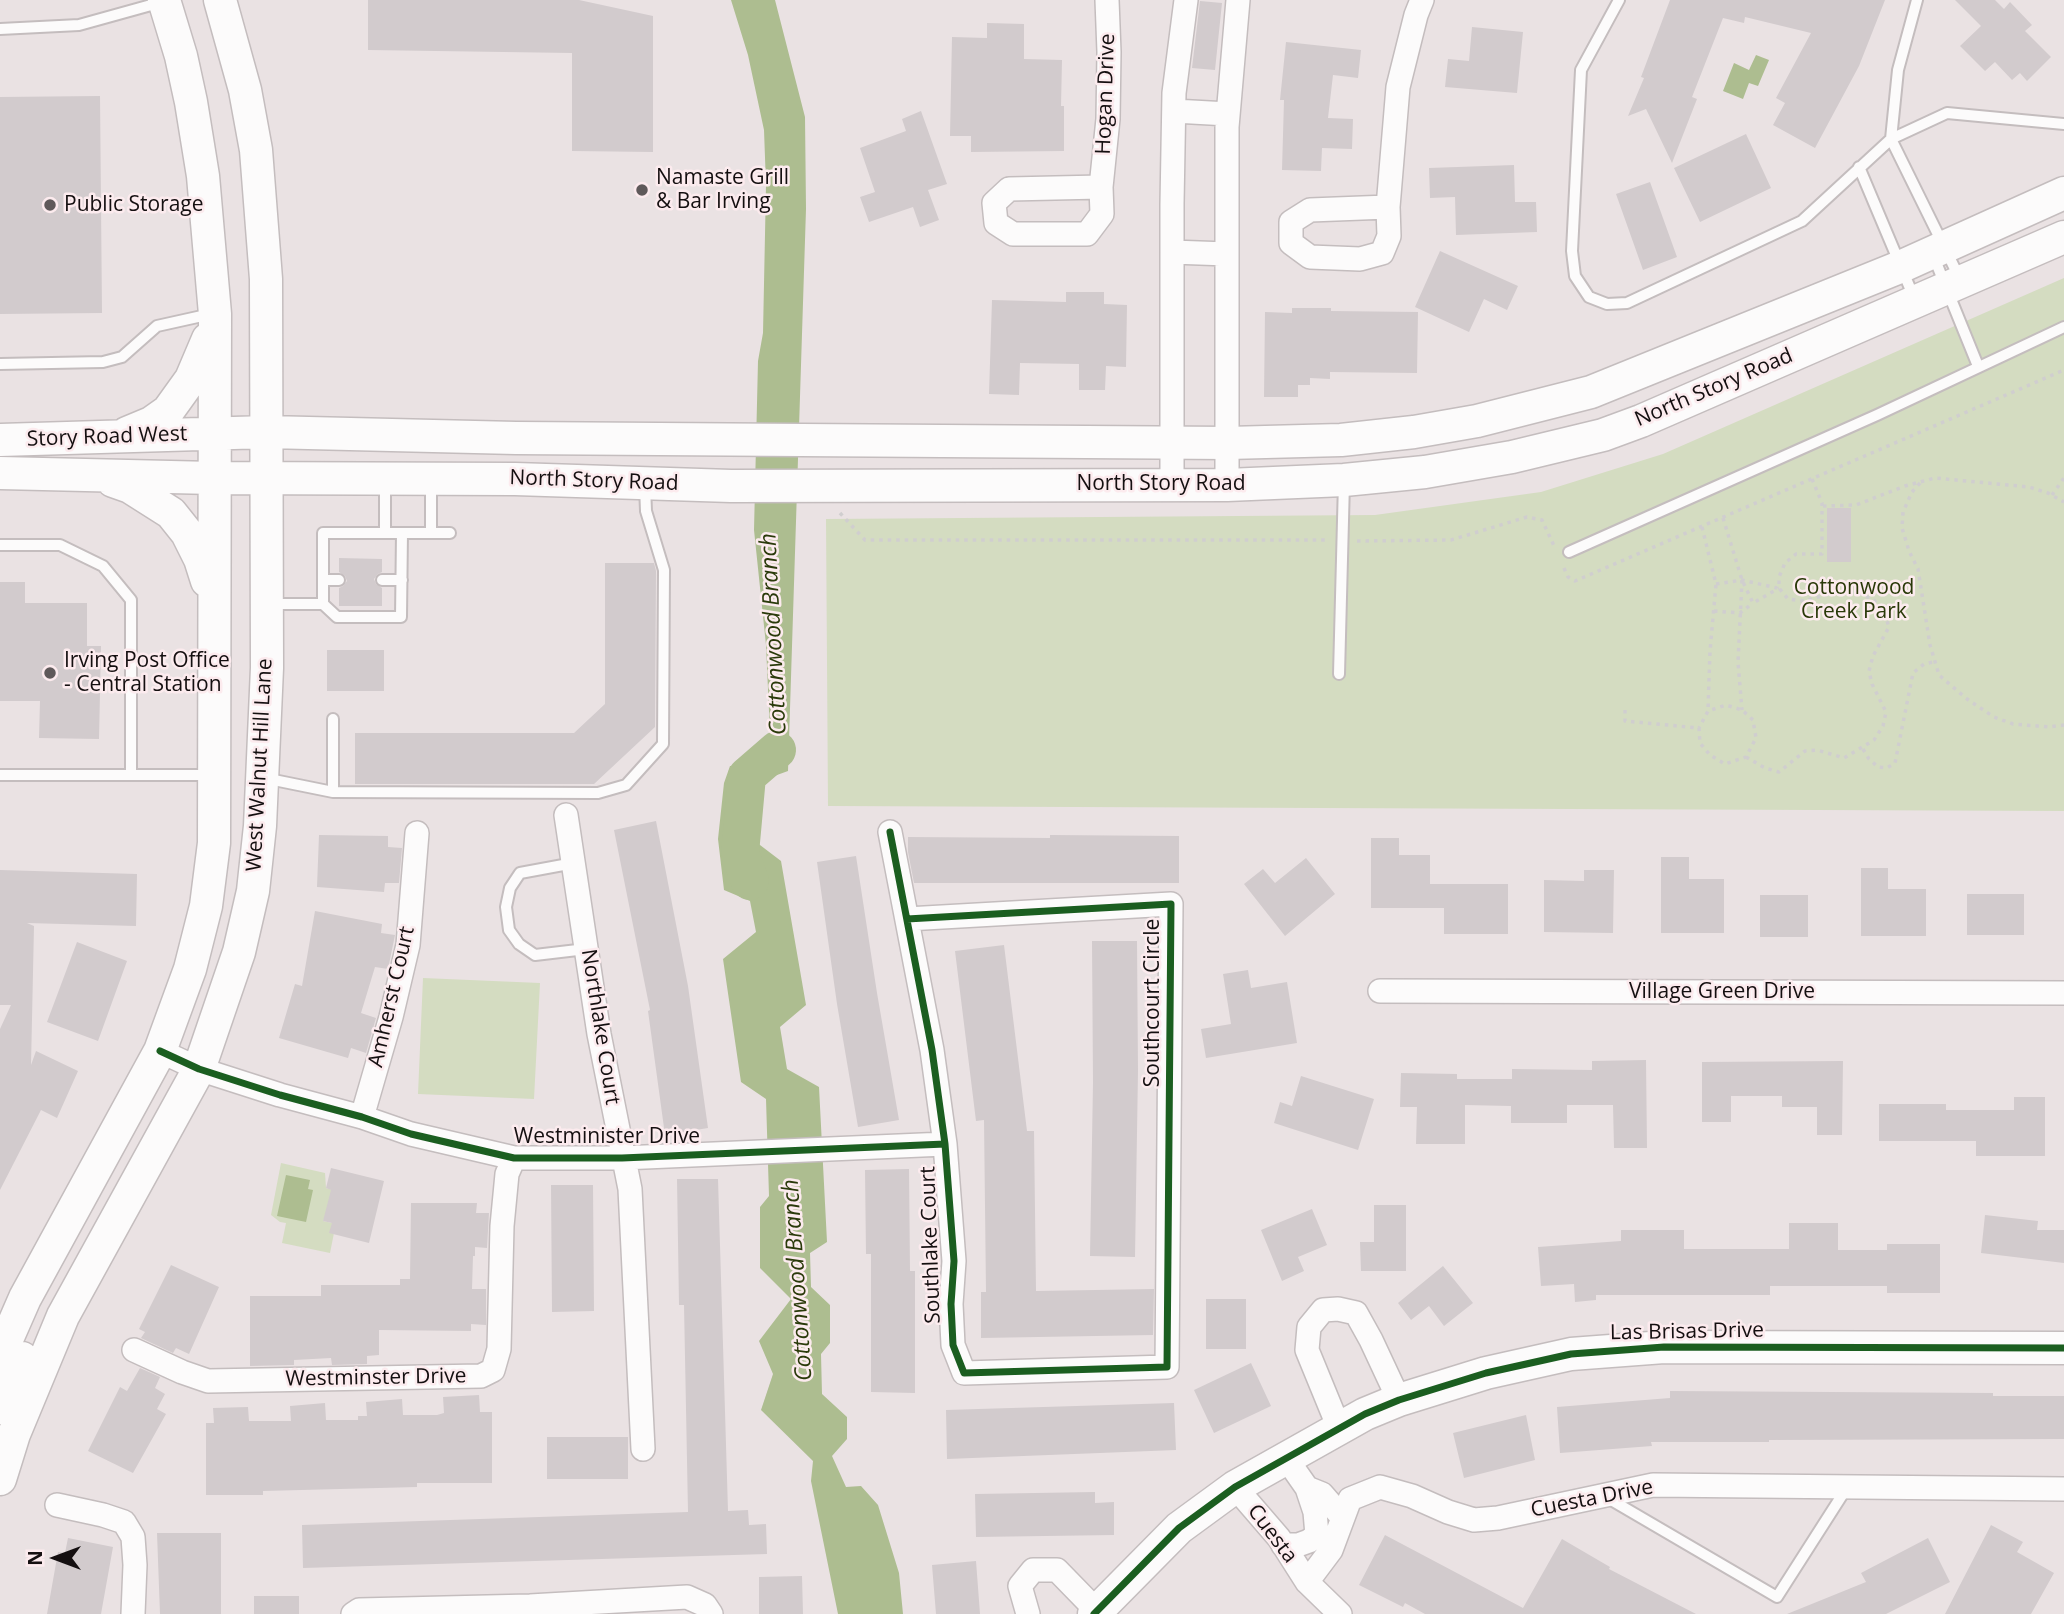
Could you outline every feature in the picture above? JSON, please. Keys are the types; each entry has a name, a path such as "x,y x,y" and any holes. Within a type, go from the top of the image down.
{"main road":[{"name":"West Walnut Hill Lane","path":"1,1473 14,1434 63,1315 199,1069 239,952 250,903 260,825 267,604 266,279 256,150 245,90 220,0"},
{"name":"West Walnut Hill Lane","path":"0,1355 22,1305 160,1051 190,970 206,906 214,843 215,314 204,188 191,102 181,56 164,1"},
{"name":"North Story Road","path":"214,434 267,432 516,439 1228,443 1341,440 1414,432 1477,421 1591,392 1900,267 2064,193"},
{"name":"North Story Road","path":"213,478 385,477 731,486 1227,485 1344,480 1425,472 1512,457 1604,435 2064,237"},
{"path":"120,436 151,423 168,411 191,379 209,338 215,314"},
{"name":"Story Road West","path":"0,440 214,434"},
{"path":"514,479 516,439"},
{"path":"1341,440 1344,480"},
{"name":"Story Road West","path":"0,473 213,478"},
{"path":"95,475 130,487 171,513 187,533 200,559 214,603"},
{"path":"0,1408 29,1336 29,1312 22,1305"},
{"name":"Las Brisas Drive","path":"1095,1612 1179,1528 1235,1487 1339,1428 1399,1400 1486,1373 1571,1354 1664,1347 2064,1348"}],"street":[{"name":"Hogan Drive","path":"1101,187 1108,119 1110,52 1107,0"},
{"path":"1172,484 1174,111 1186,0"},
{"path":"1227,485 1228,114 1238,0"},
{"path":"1388,207 1398,87 1422,0"},
{"path":"1174,111 1228,114"},
{"path":"1172,252 1227,254"},
{"name":"Northlake Court","path":"566,815 599,1034 630,1188 643,1449"},
{"name":"Southlake Court","path":"890,832 932,1050 945,1144 954,1261 951,1304 953,1345 964,1373 1167,1367"},
{"name":"Amherst Court","path":"362,1117 391,1017 408,945 417,833"},
{"name":"Southcourt Circle","path":"907,919 1171,904 1167,1367"},
{"name":"Village Green Drive","path":"1380,991 2064,993"},
{"name":"Westminister Drive","path":"160,1051 199,1069 280,1095 434,1140 514,1158 622,1158 945,1144"},
{"name":"Westminster Drive","path":"134,1350 208,1381 481,1377 493,1370 499,1349 502,1226 508,1174 514,1158"},
{"path":"1339,1428 1307,1350 1308,1327 1323,1310 1338,1309 1356,1313 1399,1400"},
{"path":"1283,1545 1309,1542 1317,1535 1315,1512 1307,1488 1286,1458"},
{"name":"Cuesta Drive","path":"1307,1582 1331,1550 1350,1499 1380,1487 1412,1496 1474,1520 1498,1518 1653,1485 2064,1489"},
{"name":"Cuesta","path":"1235,1487 1283,1545 1307,1582 1340,1614"},
{"path":"1307,1488 1322,1494 1342,1517"},
{"path":"57,1505 124,1522 133,1537 135,1565 132,1614"},
{"path":"1028,1614 1020,1586 1033,1570 1056,1570 1095,1612"},
{"path":"353,1614 359,1610 530,1610 687,1597 708,1609"}],"lane":[{"path":"1619,0 1581,70 1572,251 1575,276 1589,297 1607,304 1628,303 1801,221 1891,139 1947,113 2064,124"},
{"path":"1917,0 1898,70 1891,139 1954,285 1978,366"},
{"path":"0,29 79,25 164,1"},
{"path":"1859,167 1916,302"},
{"path":"1938,250 1954,285"},
{"path":"0,364 103,362 122,357 157,326 215,314"},
{"path":"1563,553 1877,415 2064,327"},
{"path":"385,477 385,533"},
{"path":"431,478 431,533"},
{"path":"1339,674 1344,480"},
{"path":"262,778 333,792 597,793 626,785 663,744 664,570 646,511 645,483"},
{"path":"323,604 323,533 450,533"},
{"path":"267,604 323,604 337,617 401,617 402,533"},
{"path":"0,545 60,545 103,566 131,600 131,775"},
{"path":"323,580 339,580"},
{"path":"382,580 402,580"},
{"path":"333,719 333,792"},
{"path":"0,775 215,775"},
{"path":"574,863 520,873 510,888 506,907 509,930 519,944 535,955 587,949"},
{"path":"1604,1496 1777,1597 1848,1486"}],"path":[{"path":"1563,566 1568,577 1575,581 2064,370"},
{"path":"1822,506 1856,505 1905,486 1935,478 2029,487 2064,502"},
{"path":"2052,495 2064,478"},
{"path":"1779,588 1779,577 1785,563 1796,554 1822,554 1822,506 1812,479"},
{"path":"1920,483 1907,502 1902,528 1920,577 1933,662 1939,675 1994,717 2013,724 2049,727 2064,725"},
{"path":"836,509 865,540 1451,540 1527,517 1542,520 1563,553"},
{"path":"1723,517 1742,580 1753,603"},
{"path":"1702,527 1716,584 1708,711 1699,728 1700,743 1710,755 1725,764 1746,757 1756,738 1753,720 1742,710 1726,705 1708,711"},
{"path":"1742,580 1738,662 1742,710"},
{"path":"1716,584 1742,580 1779,588 1788,599 1804,601 1836,592 1856,592 1874,600 1884,612 1889,627 1873,656 1870,671 1872,684 1885,712 1883,726 1874,740 1844,758 1817,750 1805,751 1779,772 1765,768 1746,757"},
{"path":"1714,611 1740,613 1779,588"},
{"path":"1863,749 1878,767 1887,768 1895,763 1913,673 1933,662"},
{"path":"1625,710 1625,721 1699,728"}],"green space":[{"name":"Cottonwood Creek Park","path":"2064,278 2064,811 828,806 826,519 1375,515 1541,492 1663,454"},
{"path":"423,978 540,983 534,1099 418,1094"},
{"path":"281,1163 325,1173 326,1188 340,1192 323,1221 332,1223 334,1233 330,1253 282,1243 286,1223 271,1215"}],"water":[{"path":"731,0 775,0 805,117 806,209 788,771 755,783 731,800 739,829 781,861 806,1005 780,1027 787,1069 819,1087 827,1242 810,1253 811,1287 830,1305 830,1343 821,1354 822,1394 847,1417 847,1439 832,1456 846,1487 861,1486 878,1505 899,1573 903,1614 838,1614 811,1481 813,1461 761,1410 773,1374 759,1341 791,1299 760,1268 760,1207 769,1196 766,1099 741,1082 723,959 756,932 750,901 724,890 718,839 724,783 730,766 753,765 766,752 770,733 766,645 754,530 758,361 763,333 766,185 764,130 748,55"},
{"path":"1756,55 1769,60 1758,86 1749,83 1743,99 1723,91 1734,63 1749,70"},
{"path":"286,1175 310,1180 308,1189 313,1190 306,1222 277,1216"}],"building":[{"path":"368,0 579,0 653,16 653,152 572,151 572,53 368,50"},
{"path":"1670,0 1885,0 1859,66 1815,148 1773,125 1785,103 1776,98 1811,33 1745,17 1744,23 1723,18 1692,97 1697,99 1672,163 1646,109 1628,116 1644,78 1641,77"},
{"path":"1955,0 1995,0 2004,9 2010,2 2032,25 2025,31 2051,57 2027,81 2020,73 2012,80 1995,62 1985,71 1960,46 1981,26"},
{"path":"1200,1 1222,3 1215,70 1192,68"},
{"path":"987,23 1024,24 1024,59 1062,60 1064,151 971,152 971,136 950,136 952,37 987,38"},
{"path":"1472,27 1523,32 1517,93 1445,87 1448,59 1469,61"},
{"path":"1286,42 1361,50 1358,78 1333,75 1328,118 1353,119 1352,149 1322,148 1321,171 1282,170 1284,100 1280,100"},
{"name":"Public Storage","path":"100,96 102,313 0,314 0,97"},
{"path":"921,111 947,184 928,190 939,220 920,227 913,207 869,222 860,197 875,192 860,148 906,131 902,119"},
{"path":"1746,134 1771,188 1700,222 1674,168"},
{"path":"1514,165 1515,202 1536,202 1537,232 1456,235 1455,197 1430,198 1429,168"},
{"path":"1650,182 1677,257 1643,270 1616,194"},
{"path":"1440,251 1518,286 1507,310 1484,299 1469,332 1415,307"},
{"path":"1066,292 1104,292 1104,304 1127,305 1126,367 1106,366 1105,390 1079,390 1079,364 1020,363 1019,395 989,394 992,300 1066,302"},
{"path":"1292,308 1418,312 1417,373 1330,372 1330,379 1310,378 1310,385 1298,385 1298,397 1264,397 1265,312 1292,313"},
{"path":"1827,508 1851,508 1851,562 1827,562"},
{"path":"339,558 382,559 382,572 374,579 382,588 382,606 339,606 339,588 347,581 339,572"},
{"path":"605,563 654,563 655,727 594,784 355,784 355,733 574,733 605,704"},
{"name":"Irving Post Office - Central Station","path":"0,582 25,582 25,603 87,603 87,646 101,646 99,739 39,738 40,701 0,701"},
{"path":"327,650 384,650 384,691 327,691"},
{"path":"656,821 688,986 708,1128 665,1135 648,1011 650,1010 614,830"},
{"path":"319,835 388,836 388,847 402,848 399,883 385,883 384,892 317,887"},
{"path":"1050,835 1179,836 1179,883 914,883 908,837 1050,838"},
{"path":"1371,838 1399,838 1399,855 1430,855 1430,884 1508,884 1508,934 1444,934 1444,908 1371,908"},
{"path":"856,856 899,1120 858,1127 817,862"},
{"path":"1661,857 1689,857 1689,879 1724,879 1724,933 1661,933"},
{"path":"1306,858 1335,894 1285,936 1244,884 1263,869 1275,883"},
{"path":"1861,868 1888,868 1888,889 1926,889 1926,936 1861,936"},
{"path":"0,870 137,874 136,926 27,923 34,926 31,1065 36,1051 78,1071 57,1118 41,1110 0,1190 0,1029 11,1005 0,1005"},
{"path":"1584,870 1614,870 1613,933 1544,932 1544,880 1584,881"},
{"path":"1967,894 2024,894 2024,935 1967,935"},
{"path":"1760,895 1808,895 1808,937 1760,937"},
{"path":"315,911 382,924 381,933 395,935 388,969 375,967 361,1013 376,1018 366,1053 351,1048 348,1058 279,1038 295,984 302,986"},
{"path":"1092,941 1137,941 1135,1257 1090,1256"},
{"path":"77,942 127,961 98,1041 47,1022"},
{"path":"1004,945 1027,1131 1034,1131 1036,1291 1154,1289 1153,1335 981,1338 981,1292 986,1292 984,1120 976,1121 955,951"},
{"path":"1248,970 1251,988 1287,982 1297,1043 1206,1058 1201,1029 1231,1024 1223,974"},
{"path":"1646,1060 1647,1148 1614,1148 1613,1105 1567,1105 1567,1123 1511,1123 1511,1106 1465,1105 1465,1144 1416,1144 1417,1107 1400,1107 1401,1073 1457,1074 1457,1079 1512,1079 1512,1069 1592,1070 1592,1061"},
{"path":"1843,1061 1842,1135 1817,1135 1817,1107 1782,1107 1782,1096 1731,1096 1731,1122 1702,1122 1702,1062"},
{"path":"1301,1076 1374,1099 1358,1150 1274,1123 1280,1102 1292,1106"},
{"path":"2014,1097 2045,1097 2045,1156 1976,1156 1976,1141 1879,1141 1879,1104 1946,1104 1946,1110 2014,1110"},
{"path":"331,1168 384,1181 369,1243 329,1233 332,1223 323,1221 331,1190 326,1188"},
{"path":"909,1169 910,1271 915,1271 915,1393 871,1392 871,1254 866,1254 865,1170"},
{"path":"677,1179 718,1179 728,1511 748,1510 749,1525 766,1524 767,1554 303,1568 302,1525 688,1512 684,1305 679,1305"},
{"path":"551,1185 593,1185 594,1311 552,1312"},
{"path":"411,1203 477,1203 476,1213 489,1213 487,1248 475,1247 472,1289 486,1289 486,1325 471,1324 471,1331 379,1330 379,1355 367,1356 367,1364 332,1365 331,1358 294,1360 294,1365 250,1366 250,1296 321,1296 321,1285 400,1285 400,1279 410,1279"},
{"path":"1374,1205 1406,1205 1406,1271 1361,1271 1360,1242 1374,1242"},
{"path":"1312,1209 1327,1245 1298,1257 1304,1271 1282,1281 1261,1230"},
{"path":"1985,1215 2038,1221 2037,1230 2064,1230 2064,1263 1981,1253"},
{"path":"1789,1223 1838,1223 1838,1250 1887,1250 1887,1244 1940,1244 1940,1293 1887,1293 1887,1286 1770,1286 1770,1295 1596,1295 1596,1300 1575,1302 1574,1284 1541,1286 1538,1247 1621,1241 1621,1230 1684,1230 1684,1249 1789,1249"},
{"path":"171,1265 219,1287 189,1354 176,1348 173,1353 141,1338 145,1332 139,1329"},
{"path":"1443,1266 1473,1303 1444,1326 1429,1306 1411,1320 1398,1303"},
{"path":"1206,1299 1246,1299 1246,1349 1206,1349"},
{"path":"1251,1363 1271,1406 1214,1433 1194,1390"},
{"path":"140,1368 160,1377 155,1388 165,1394 157,1409 166,1414 133,1473 88,1451 120,1387 127,1391"},
{"path":"1670,1391 2064,1396 2064,1439 1651,1442 1652,1446 1560,1453 1557,1407 1670,1398"},
{"path":"479,1395 480,1412 492,1412 492,1483 417,1483 417,1487 263,1491 263,1495 206,1495 206,1423 214,1423 213,1408 248,1407 249,1421 291,1421 290,1406 325,1403 326,1420 358,1420 358,1416 367,1416 366,1402 402,1399 403,1415 437,1415 444,1413 443,1397"},
{"path":"1174,1403 1176,1450 947,1459 946,1410"},
{"path":"1526,1415 1535,1460 1464,1478 1453,1433"},
{"path":"547,1437 628,1437 628,1479 547,1479"},
{"path":"1095,1492 1095,1503 1114,1502 1114,1535 976,1537 975,1494"},
{"path":"1991,1525 2023,1542 2017,1552 2054,1573 2031,1614 1945,1614"},
{"path":"157,1533 221,1533 221,1614 160,1614"},
{"path":"1385,1535 1523,1608 1562,1539 1610,1567 1609,1569 1696,1614 1425,1614 1405,1603 1403,1607 1359,1585"},
{"path":"68,1538 113,1547 101,1614 47,1614 58,1552 65,1553"},
{"path":"1928,1538 1950,1582 1886,1614 1787,1614 1866,1582 1861,1573"},
{"path":"976,1561 980,1614 936,1614 932,1565"},
{"path":"802,1576 803,1614 759,1614 759,1577"},
{"path":"254,1596 299,1596 299,1614 254,1614"}],"waterway":[{"name":"Cottonwood Branch","path":"750,881 740,853 747,776 777,750"}],"cycle path":[{"path":"890,832 932,1050 945,1144 954,1261 951,1304 953,1345 964,1373 1167,1367 1171,904 907,919"},
{"path":"160,1051 199,1069 280,1095 362,1117 411,1134 514,1158 622,1158 945,1144"},
{"path":"1094,1614 1179,1528 1235,1487 1365,1414 1399,1400 1486,1373 1571,1354 1664,1347 2064,1348"}],"place":[{"name":"Namaste Grill & Bar Irving","path":"642,190"},
{"name":"Public Storage","path":"50,205"},
{"name":"Irving Post Office - Central Station","path":"50,673"}]}
